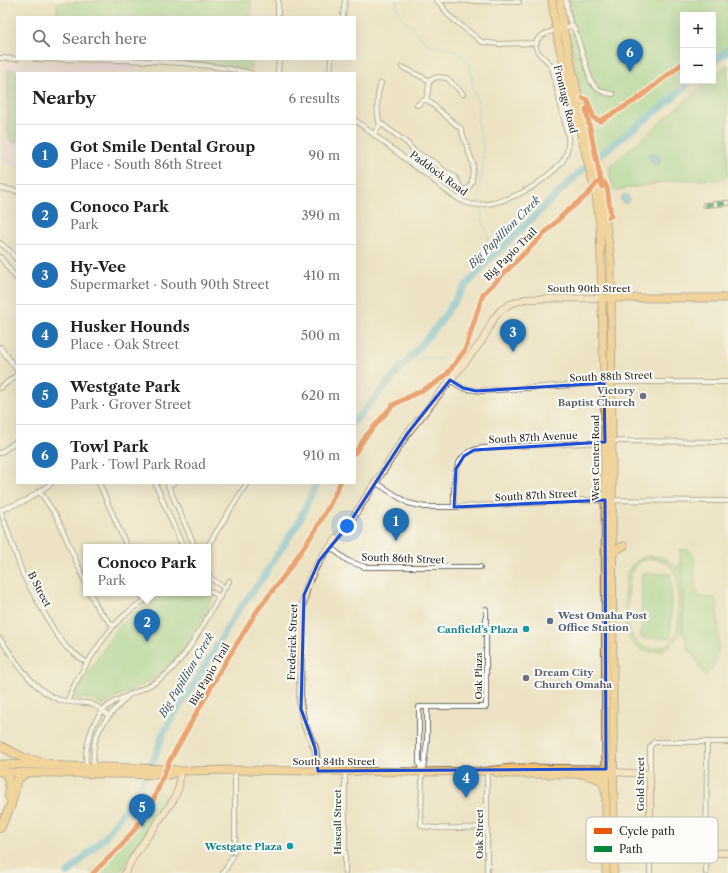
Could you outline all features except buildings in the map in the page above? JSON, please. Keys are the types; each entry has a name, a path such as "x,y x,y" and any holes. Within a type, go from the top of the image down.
{"highway":[{"path":"0,746 24,758 54,765"},
{"path":"1,769 9,782 10,793 4,819"},
{"path":"0,828 11,805 17,779 26,773"}],"main road":[{"name":"West Center Road","path":"552,0 588,134 598,193 610,248 612,298 608,382 608,771 611,817"},
{"name":"West Center Road","path":"560,0 560,29 582,140 598,193 602,298 608,382"},
{"name":"South 90th Street","path":"475,350 485,336 497,314 505,307 516,301 524,299 728,298"},
{"name":"Frederick Street","path":"318,771 315,748 304,724 301,710 301,613 304,595 310,576 319,561 348,525 407,434 475,350"},
{"name":"West Center Road","path":"606,817 612,555 609,500"},
{"path":"612,555 617,549 624,546"},
{"name":"South 84th Street","path":"1,769 54,765 90,766 124,771"},
{"name":"South 84th Street","path":"1,769 26,773 89,774 124,771 180,772 235,770 422,772 487,771 513,768 650,774"},
{"name":"South 84th Street","path":"487,771 505,774 579,774 608,771"},
{"path":"125,873 134,856 174,799 179,787 180,772"},
{"path":"579,774 599,779 604,785 606,794"},
{"name":"Gold Street","path":"650,774 650,817"}],"street":[{"path":"278,0 278,16"},
{"path":"343,16 345,0"},
{"path":"437,0 519,2"},
{"path":"437,0 448,15 482,42 498,44 536,43 540,36 572,26"},
{"path":"566,0 569,19 576,33 591,81 595,87 601,91 613,94"},
{"name":"Frontage Road","path":"536,43 538,51 547,59 552,67 568,136 567,152 561,164"},
{"path":"0,58 16,59"},
{"path":"141,60 243,72"},
{"path":"278,72 279,60"},
{"path":"330,72 332,60"},
{"path":"402,67 430,81"},
{"path":"430,81 437,77 448,78 463,94"},
{"path":"418,105 426,100 429,92 430,81"},
{"path":"381,84 378,93 377,109 379,122 407,143 414,151 437,164 455,178 463,192"},
{"path":"426,100 461,129 474,164 472,182 463,192 460,199"},
{"name":"Paddock Road","path":"356,121 460,199 475,204 506,199 524,192 539,183 561,164"},
{"path":"374,134 382,123"},
{"path":"0,188 16,191"},
{"path":"705,205 728,202"},
{"path":"0,243 10,251 16,259"},
{"path":"0,257 16,278"},
{"path":"0,347 16,369"},
{"path":"0,388 16,376"},
{"name":"South 88th Street","path":"450,380 463,388 476,391 608,382 728,382"},
{"name":"South 87th Avenue","path":"454,507 455,473 459,463 464,456 471,451 480,448 608,441 728,442"},
{"path":"0,453 16,442"},
{"name":"South 87th Street","path":"375,482 413,505 425,507 609,500 728,501"},
{"path":"0,510 25,501 51,484"},
{"path":"99,484 126,544"},
{"path":"155,484 182,544"},
{"path":"168,484 194,544"},
{"path":"209,544 246,484"},
{"path":"40,492 57,517 83,577"},
{"name":"B Street","path":"0,510 23,575 54,632 67,648 87,663"},
{"name":"South 86th Street","path":"330,547 346,560 356,565 365,567 480,567"},
{"path":"211,578 225,588"},
{"path":"89,774 93,770 90,766 88,743 90,733 98,717 103,711 118,700 154,684 172,670 184,654 229,582"},
{"path":"211,592 220,597"},
{"path":"92,596 98,609 113,626"},
{"path":"68,701 72,688 102,639 113,626 147,596"},
{"name":"Oak Plaza","path":"422,772 419,763 419,707 486,707 486,609"},
{"path":"0,639 33,683 51,695 62,700 90,703 108,716"},
{"path":"89,774 96,739 101,727 108,716 128,696"},
{"path":"427,707 427,741 422,772 421,825 435,828 487,827"},
{"name":"Gold Street","path":"650,774 650,747 657,741 707,742"},
{"path":"706,817 707,742 728,742"},
{"path":"224,872 233,855 235,839 235,770"},
{"name":"Hascall Street","path":"345,771 345,873"},
{"name":"Oak Street","path":"487,771 487,873"}],"highlighted area":[{"path":"450,380 463,388 476,391 604,383 605,442 474,450 464,456 456,469 454,507 605,500 606,769 318,771 315,748 301,709 304,595 319,561 348,525 407,434"}],"shaded area":[{"path":"2,62 137,62 137,72 16,72 16,165 3,165"}],"green space":[{"path":"103,0 251,0 251,16 57,16 57,3"},
{"path":"569,0 728,0 728,50 716,60 716,12 680,12 680,84 688,84 667,103 597,157 568,35 577,29 572,23 569,12"},
{"path":"173,60 251,60 251,70"},
{"path":"728,64 728,177 717,180 676,180 612,191 609,167 705,84 716,84 716,74"},
{"path":"8,70 27,71 16,72 16,142 11,141 8,132"},
{"path":"680,549 688,550 693,554 695,561 695,584 699,595 702,597 714,598 716,599 717,603 719,634 717,657 714,667 705,675 692,653 687,650 687,644 683,632 683,563 680,563"},
{"path":"646,557 661,557 672,563 678,570 678,565 682,564 682,633 668,647 654,652 639,649 633,644 628,636 625,622 625,592 627,574 633,564","holes":["656,559 664,562 674,571 678,583 678,627 675,636 669,643 661,647 650,648 645,647 636,641 630,632 628,624 628,595 630,580 635,567 640,562"]},
{"path":"642,573 671,574 671,638 641,638"},
{"path":"159,596 211,596 213,598 180,654 165,671 157,677 144,685 116,697 104,706 88,698 73,698 83,677 93,666 115,631 136,612"},
{"path":"156,790 164,795 166,802 132,852 120,873 90,873 110,855 137,825 151,802"}],"water":[{"path":"649,153 653,153 660,157 659,164 655,166 648,157"},
{"path":"625,194 630,199 625,204 620,199"}],"waterway":[{"path":"396,0 399,14 425,42 433,46 453,50 470,64 473,87 479,106 477,123 483,144 482,173 479,191 480,204"},
{"name":"Big Papillion Creek","path":"716,60 728,50"},
{"name":"Big Papillion Creek","path":"356,420 438,325 463,289 489,260 577,175 601,154 667,103 688,84"},
{"path":"481,207 483,221 488,236 489,260"},
{"path":"411,358 442,359"},
{"name":"Big Papillion Creek","path":"68,873 104,838 134,797 154,759 163,734 173,716 193,686 237,612 262,579 298,523 317,484"},
{"name":"Big Papillion Creek","path":"134,797 144,792"}],"marked path":[{"path":"705,205 728,203"}],"cycle path":[{"path":"583,98 587,100 594,118 600,121 636,100 680,65"},
{"path":"586,109 602,187"},
{"name":"Big Papio Trail","path":"356,451 366,436 393,405 436,383 447,374 465,350 483,294 566,212 587,195 598,182 604,182 607,187 611,216 609,217"},
{"name":"Big Papio Trail","path":"93,873 120,847 150,808 169,762 220,671 257,611 287,572 316,529 340,484"}],"place":[{"name":"Towl Park","path":"630,72"},
{"name":"Hy-Vee","path":"513,352"},
{"name":"Victory Baptist Church","path":"643,396"},
{"name":"Got Smile Dental Group","path":"396,541"},
{"name":"West Omaha Post Office Station","path":"550,621"},
{"name":"Canfield's Plaza","path":"526,629"},
{"name":"Conoco Park","path":"147,642"},
{"name":"Dream City Church Omaha","path":"526,678"},
{"name":"Husker Hounds","path":"466,798"},
{"name":"Westgate Park","path":"142,827"},
{"name":"Westgate Plaza","path":"290,846"}]}
